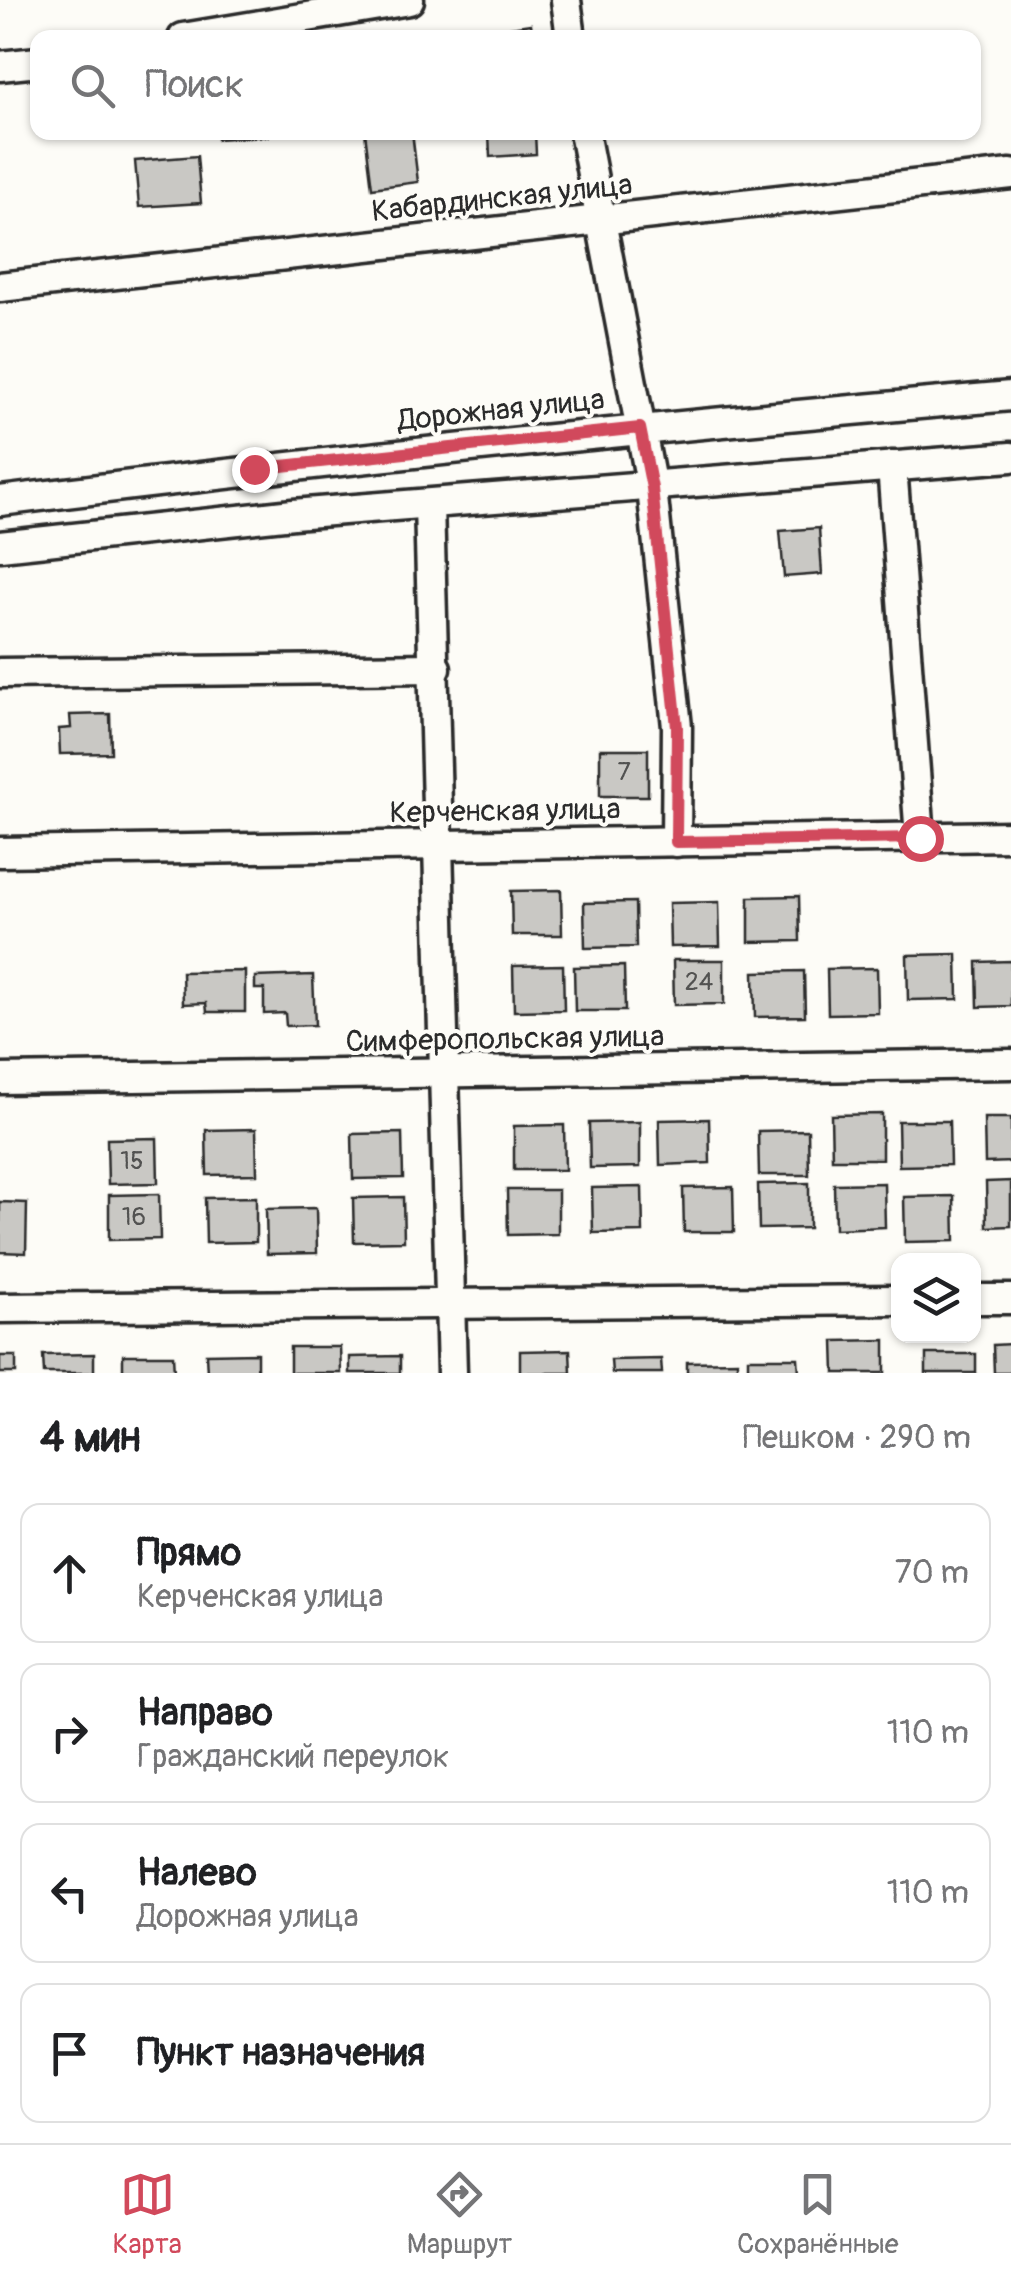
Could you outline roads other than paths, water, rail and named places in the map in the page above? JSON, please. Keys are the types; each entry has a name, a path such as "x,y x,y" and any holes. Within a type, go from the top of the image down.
{"street":[{"path":"231,30 409,0"},
{"path":"566,0 570,30"},
{"path":"0,66 30,63"},
{"path":"586,140 652,488 677,727 676,842"},
{"name":"Кабардинская улица","path":"0,287 1011,174"},
{"name":"Дорожная улица","path":"0,502 274,467 640,428 1011,396"},
{"path":"0,546 194,523 1011,457"},
{"path":"892,466 920,838"},
{"path":"430,504 452,1373"},
{"path":"0,674 436,668"},
{"name":"Керченская улица","path":"0,852 1011,836"},
{"name":"Симферопольская улица","path":"0,1078 1011,1064"},
{"path":"981,1299 1011,1299"},
{"path":"0,1308 891,1300"}]}
